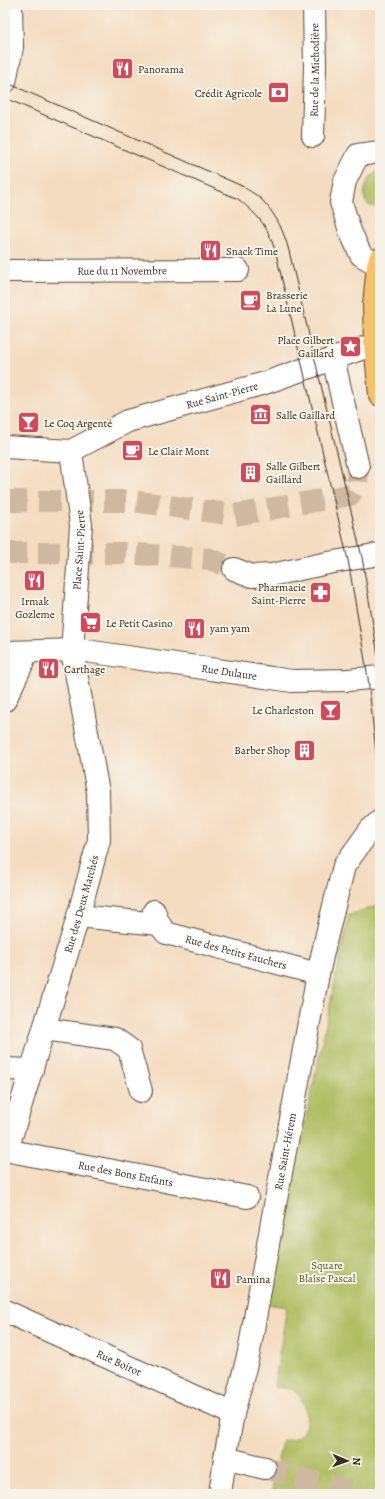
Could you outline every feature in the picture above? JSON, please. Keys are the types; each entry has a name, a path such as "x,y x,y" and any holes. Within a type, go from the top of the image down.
{"main road":[{"path":"379,262 374,305 380,395"}],"street":[{"path":"5,82 12,47 11,5"},
{"name":"Rue de la Michodière","path":"313,136 315,67 314,5"},
{"path":"379,262 361,255 350,231 341,202 345,181 358,155 380,152"},
{"name":"Rue du 11 Novembre","path":"5,271 238,270"},
{"name":"Rue Saint-Pierre","path":"71,451 128,421 265,383 377,343"},
{"path":"333,358 358,467"},
{"path":"5,447 71,451"},
{"name":"Place Saint-Pierre","path":"71,451 81,525 76,651"},
{"path":"234,569 252,576 271,575 380,554"},
{"path":"15,652 76,651"},
{"name":"Rue Dulaure","path":"76,651 292,681 380,677"},
{"name":"Rue des Deux Marchés","path":"12,1151 32,1070 99,840 98,792 76,651"},
{"path":"5,700 24,662 15,652"},
{"name":"Rue Saint-Hérem","path":"220,1494 233,1414 249,1352 277,1190 318,974 344,866 370,830 380,821"},
{"name":"Rue des Petits Fauchers","path":"78,916 156,918 166,933 318,974"},
{"path":"44,1029 115,1039 129,1048 141,1091"},
{"path":"5,1069 32,1070"},
{"name":"Rue des Bons Enfants","path":"12,1151 247,1197"},
{"name":"Rue Boirot","path":"5,1310 233,1414"},
{"path":"225,1458 265,1468"}],"green space":[{"path":"380,170 380,206 369,205 364,198 365,188 370,178"},
{"name":"Square Blaise Pascal","path":"380,905 380,1494 271,1494 282,1441 297,1437 302,1433 305,1427 306,1413 305,1406 298,1394 293,1390 274,1387 287,1307 267,1304 349,915"}],"tunnel":[{"path":"5,501 133,501 235,515 350,495 357,482 358,467"},
{"path":"5,553 121,553 210,559 234,569"},
{"path":"265,1468 305,1480 355,1491 360,1494"}],"tram line":[{"path":"5,82 242,186 261,199 276,218 285,237 289,251 362,557 380,668"},
{"path":"5,98 238,199 258,217 270,236 276,254 348,560 368,678 380,789"}],"place":[{"name":"Panorama","path":"123,69"},
{"name":"Crédit Agricole","path":"278,93"},
{"name":"Snack Time","path":"211,251"},
{"name":"Brasserie La Lune","path":"250,301"},
{"name":"Place Gilbert Gaillard","path":"350,346"},
{"name":"Salle Gaillard","path":"261,415"},
{"name":"Le Coq Argenté","path":"29,423"},
{"name":"Le Clair Mont","path":"133,451"},
{"name":"Salle Gilbert Gaillard","path":"250,472"},
{"name":"Irmak Gozleme","path":"35,581"},
{"name":"Pharmacie Saint-Pierre","path":"321,593"},
{"name":"Le Petit Casino","path":"90,623"},
{"name":"yam yam","path":"194,628"},
{"name":"Carthage","path":"48,669"},
{"name":"Le Charleston","path":"330,710"},
{"name":"Barber Shop","path":"305,750"},
{"name":"Pamina","path":"220,1279"}]}
